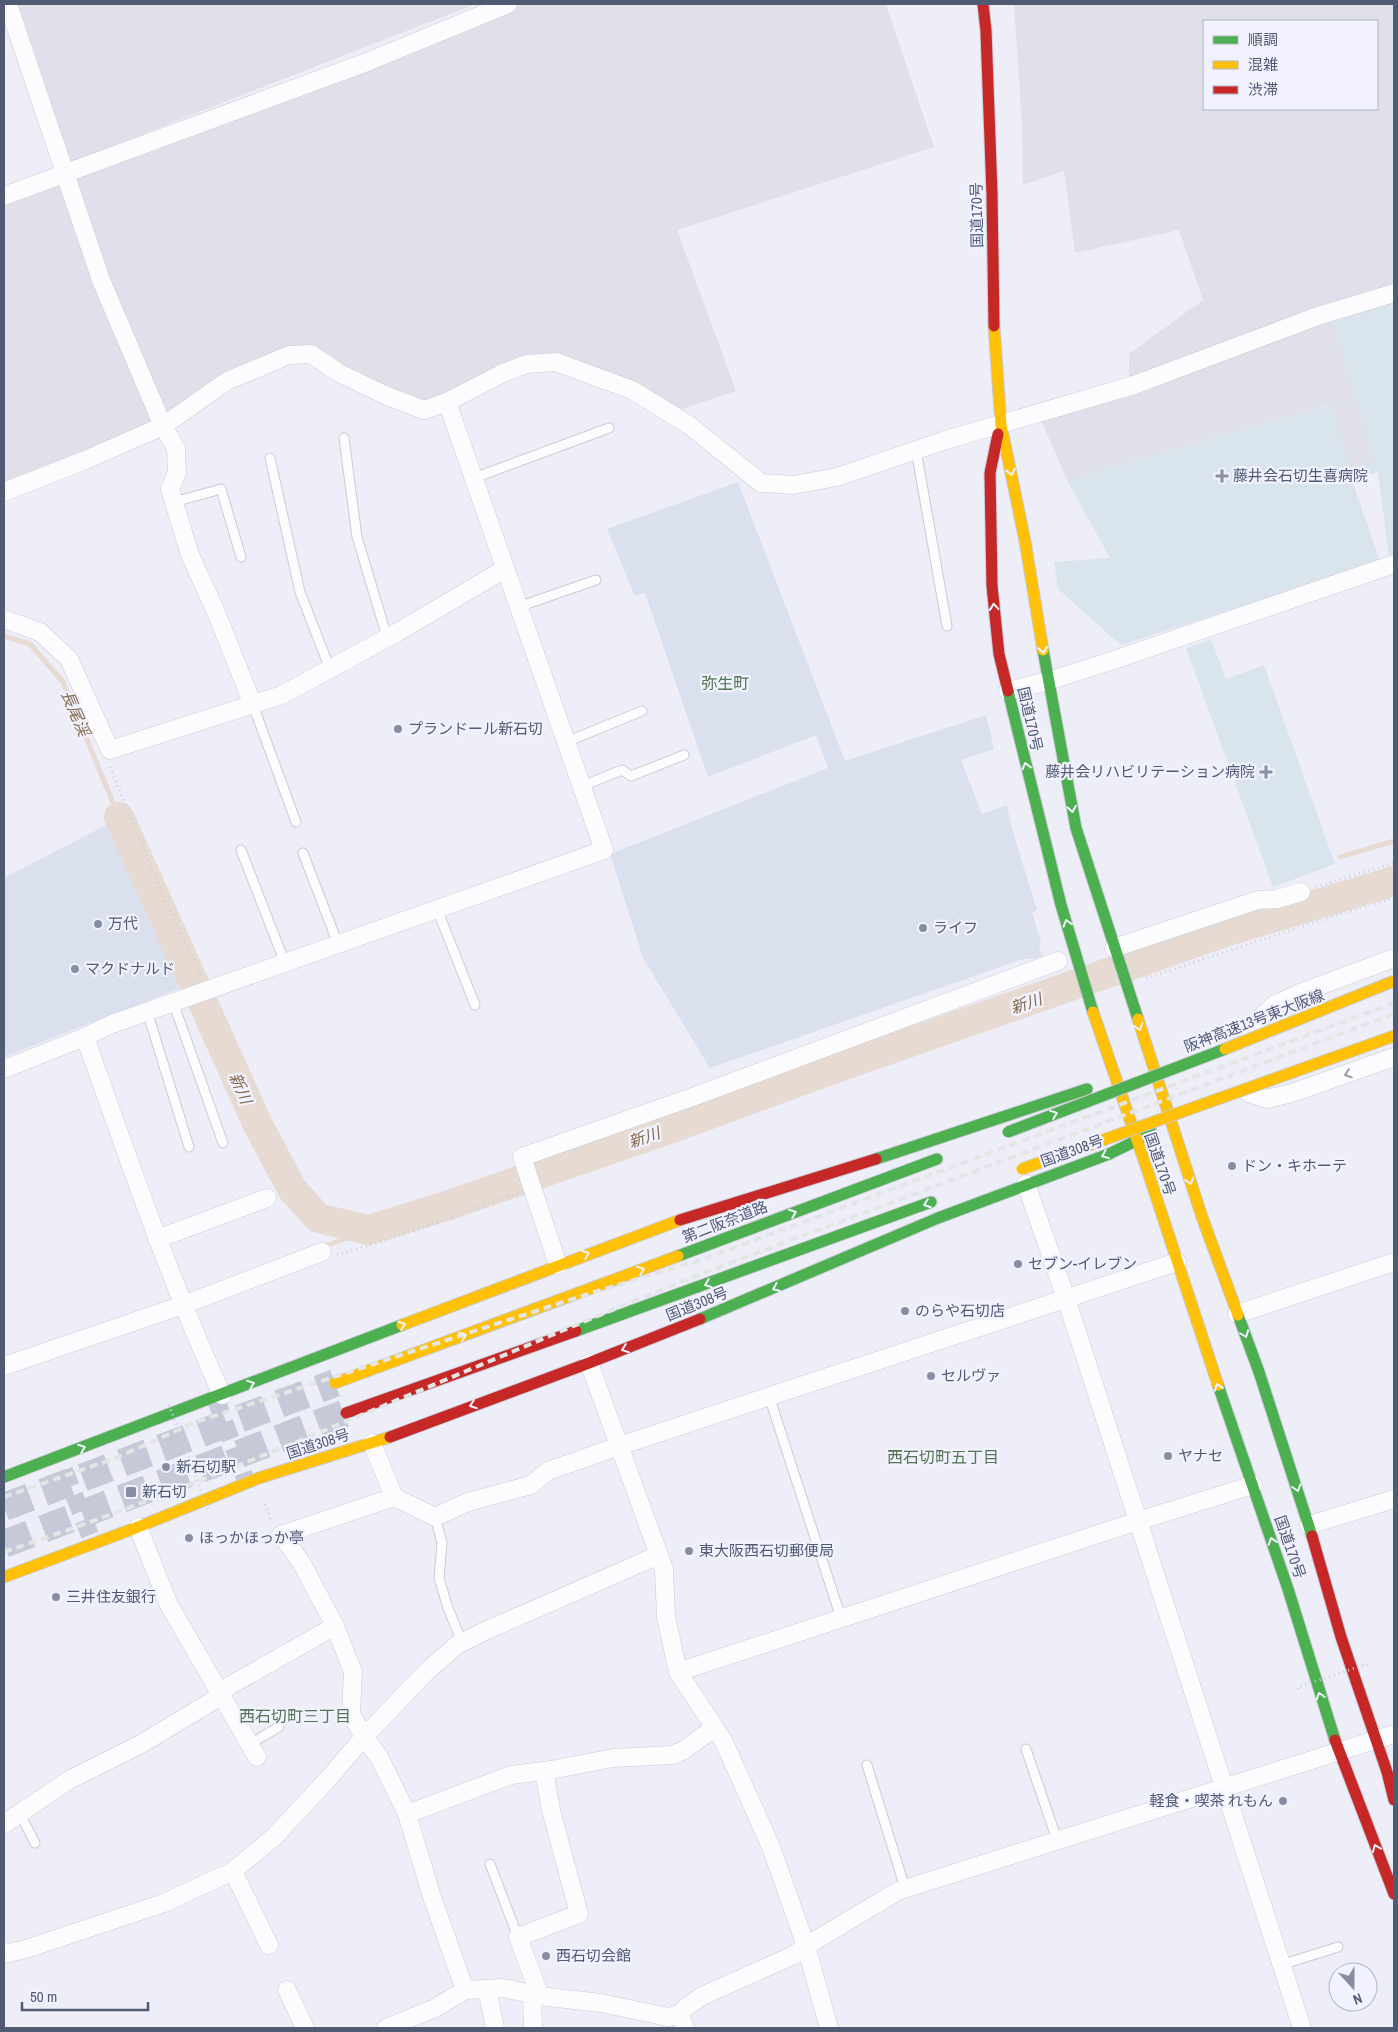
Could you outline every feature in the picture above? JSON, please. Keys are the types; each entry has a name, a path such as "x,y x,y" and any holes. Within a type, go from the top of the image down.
{"highway":[{"name":"国道170号","path":"983,4 986,30 991,174 994,338 1000,425 1025,541 1048,681 1076,828 1207,1233 1259,1372 1323,1568 1341,1637 1387,1772 1394,1800"},
{"name":"国道170号","path":"1000,425 990,473 990,538 994,613 1000,654 1061,905 1100,1037 1105,1082 1136,1140 1212,1368 1254,1485 1339,1752 1394,1894"},
{"path":"742,1213 916,1147 1152,1065 1394,973"},
{"name":"阪神高速13号東大阪線","path":"999,1135 1124,1088 1394,981"},
{"path":"1152,1065 1186,1070 1394,990"},
{"path":"1019,1178 1139,1127 1394,1036"},
{"name":"国道308号","path":"4,1577 92,1540 138,1527 259,1478 372,1443 589,1363 728,1308 938,1218 1019,1178 1109,1154 1171,1124 1249,1093 1394,1040"},
{"path":"4,1477 62,1463 222,1395 558,1264 694,1215 916,1147"},
{"name":"第二阪奈道路","path":"477,1318 335,1383 546,1306 944,1156"},
{"path":"488,1375 346,1413 938,1200"},
{"path":"732,1293 938,1218"}],"street":[{"path":"8,4 101,280 163,426 176,448 177,472 170,489 190,554 216,612 253,705"},
{"path":"4,196 366,62 508,4"},
{"path":"4,492 83,461 163,426 227,381 289,355 312,354 339,373 387,396 424,410 447,402 503,373 527,364 556,362 632,390 689,425 761,483 793,485 836,477 916,450 1134,385 1318,316 1394,293"},
{"path":"4,1069 85,1038 112,1024 604,850 447,402"},
{"path":"1008,691 1048,681 1132,654 1394,564"},
{"path":"4,619 40,632 69,659 110,750 282,695 505,569"},
{"path":"1115,953 1258,900 1277,899 1301,892"},
{"path":"1247,1030 1274,1006 1300,992 1394,958"},
{"path":"558,1264 522,1157 698,1095 1058,961"},
{"path":"85,1038 157,1239 222,1395"},
{"path":"1249,1093 1266,1099 1292,1093 1394,1057"},
{"path":"1019,1178 1066,1298 1302,2028"},
{"path":"157,1239 267,1198"},
{"path":"4,1366 183,1305 322,1252"},
{"path":"372,1443 394,1496 435,1517 468,1502 531,1485 548,1471 619,1446 1177,1262"},
{"path":"1237,1314 1394,1262"},
{"path":"589,1363 664,1569 666,1617 678,1672 724,1742 771,1848 806,1946 829,2028"},
{"path":"678,1672 1138,1520 1254,1485"},
{"path":"394,1496 280,1535 301,1562 335,1626 353,1672 351,1714 364,1737 379,1757 408,1814 432,1897 465,1990"},
{"path":"1309,1526 1394,1499"},
{"path":"138,1527 169,1605 253,1751"},
{"path":"4,1954 26,1949 164,1903 233,1872 274,1837 364,1737 426,1672 462,1642 659,1555"},
{"path":"4,1824 69,1780 141,1744 211,1702 229,1686 335,1626"},
{"path":"408,1814 511,1775 614,1758 673,1755 684,1750 714,1728"},
{"path":"387,2028 435,2008 465,1990 503,1988 536,1995 601,2003 683,2021 684,2008 702,1996 794,1955 806,1946 905,1888 1394,1734"},
{"path":"533,2028 536,1995 518,1937 580,1914 551,1810 544,1771"},
{"path":"233,1872 269,1946"},
{"path":"487,1989 494,2028"},
{"path":"286,1990 306,2028"}],"lane":[{"path":"474,478 609,428"},
{"path":"344,438 357,538 387,637"},
{"path":"916,450 947,626"},
{"path":"270,458 300,592 330,669"},
{"path":"174,502 221,489 241,557"},
{"path":"518,607 596,580"},
{"path":"253,705 296,822"},
{"path":"566,742 642,712"},
{"path":"582,786 622,770 631,776 684,755"},
{"path":"241,850 285,963"},
{"path":"303,853 338,944"},
{"path":"437,909 475,1005"},
{"path":"173,1002 223,1143"},
{"path":"148,1011 189,1147"},
{"path":"769,1396 841,1618"},
{"path":"435,1517 442,1543 439,1578 448,1608 462,1642"},
{"path":"253,1751 279,1727"},
{"path":"1026,1749 1057,1840"},
{"path":"867,1765 905,1888"},
{"path":"20,1814 35,1843"},
{"path":"490,1864 518,1937"},
{"path":"1281,1965 1338,1947"}],"path":[{"path":"110,750 105,755 177,927 209,990"},
{"path":"1301,892 1394,863"},
{"path":"1146,978 1394,898"},
{"path":"322,1252 325,1259 396,1237 532,1187"},
{"path":"169,1405 209,1512"},
{"path":"1299,1689 1298,1687 1368,1664 1368,1667"}],"shaded area":[{"path":"15,4 476,4 71,162"},
{"path":"506,4 886,4 934,147 677,230 736,391 671,413 556,362 424,410 339,373 289,355 163,426 4,486 4,197"},
{"path":"1014,4 1394,4 1394,293 1129,381 1129,354 1203,300 1179,230 1075,253 1064,171 1023,185 1022,126"},
{"name":"藤井会石切生喜病院","path":"1394,301 1394,555 1389,557 1378,472 1352,480 1380,562 1121,645 1058,589 1054,562 1110,558 1067,480 1332,404 1350,470 1375,462 1333,321"},
{"path":"1333,321 1375,462 1350,471 1331,404 1067,480 1041,420"},
{"path":"738,482 845,761 986,715 994,749 961,760 982,814 1007,805 1012,829 1037,910 1032,912 1041,943 1039,947 1043,957 1020,960 710,1068 643,958 610,854 828,768 816,735 708,777 645,593 635,596 607,529"},
{"name":"藤井会リハビリテーション病院","path":"1211,639 1226,679 1264,665 1335,864 1273,887 1186,648"},
{"path":"116,820 183,987 4,1057 4,878"}],"waterway":[{"name":"長尾渓","path":"4,636 30,644 63,682 119,817"},
{"name":"新川","path":"119,817 258,1125 292,1189 318,1218 368,1230 446,1206 672,1128 839,1067 1225,932 1394,881"},
{"path":"1340,857 1394,841"},
{"path":"323,1247 368,1230"}],"tunnel":[{"path":"4,1507 335,1383"},
{"path":"215,1397 247,1483"},
{"path":"4,1544 346,1413"},
{"path":"64,1470 90,1535"}],"railway":[{"path":"4,1497 116,1458 196,1422 591,1293 701,1260 1394,1003"},
{"path":"4,1552 182,1488 706,1272 1394,1014"}],"traffic: fast":[{"path":"1043,650 1076,828 1138,1019"},
{"path":"1008,691 1061,905 1093,1012"},
{"path":"1008,1132 1225,1049"},
{"path":"876,1159 1087,1089"},
{"path":"700,1319 938,1218 1109,1154 1152,1133"},
{"path":"678,1256 937,1159"},
{"path":"576,1331 931,1202"},
{"path":"1238,1315 1259,1372 1312,1536"},
{"path":"4,1477 402,1325"},
{"path":"1218,1385 1288,1589 1335,1740"}],"traffic: slow":[{"path":"994,326 1001,425 1025,541 1043,650"},
{"path":"1225,1049 1394,981"},
{"path":"1093,1012 1218,1385"},
{"path":"1138,1019 1202,1217 1238,1315"},
{"path":"1022,1169 1394,1036"},
{"path":"402,1325 680,1220"},
{"path":"335,1383 678,1256"},
{"path":"4,1577 138,1527 259,1478 390,1437"}],"traffic: jam":[{"path":"983,4 986,31 992,194 994,326"},
{"path":"998,434 990,473 992,586 999,654 1008,691"},
{"path":"680,1220 876,1159"},
{"path":"390,1437 589,1363 700,1319"},
{"path":"346,1413 576,1331"},
{"path":"1312,1536 1341,1637 1387,1772 1394,1800"},
{"path":"1335,1740 1394,1894"}],"place":[{"name":"藤井会石切生喜病院","path":"1222,476"},
{"name":"プランドール新石切","path":"398,729"},
{"name":"藤井会リハビリテーション病院","path":"1266,772"},
{"name":"万代","path":"98,924"},
{"name":"ライフ","path":"923,928"},
{"name":"マクドナルド","path":"75,969"},
{"name":"ドン・キホーテ","path":"1232,1166"},
{"name":"セブン-イレブン","path":"1018,1264"},
{"name":"のらや石切店","path":"905,1311"},
{"name":"セルヴァ","path":"931,1376"},
{"name":"ヤナセ","path":"1168,1456"},
{"name":"新石切駅","path":"166,1467"},
{"name":"新石切","path":"131,1492"},
{"name":"ほっかほっか亭","path":"189,1538"},
{"name":"東大阪西石切郵便局","path":"689,1551"},
{"name":"三井住友銀行","path":"56,1597"},
{"name":"軽食・喫茶 れもん","path":"1283,1801"},
{"name":"西石切会館","path":"546,1956"}],"district":[{"name":"弥生町","path":"725,683"},
{"name":"西石切町五丁目","path":"943,1457"},
{"name":"西石切町三丁目","path":"295,1716"}]}
